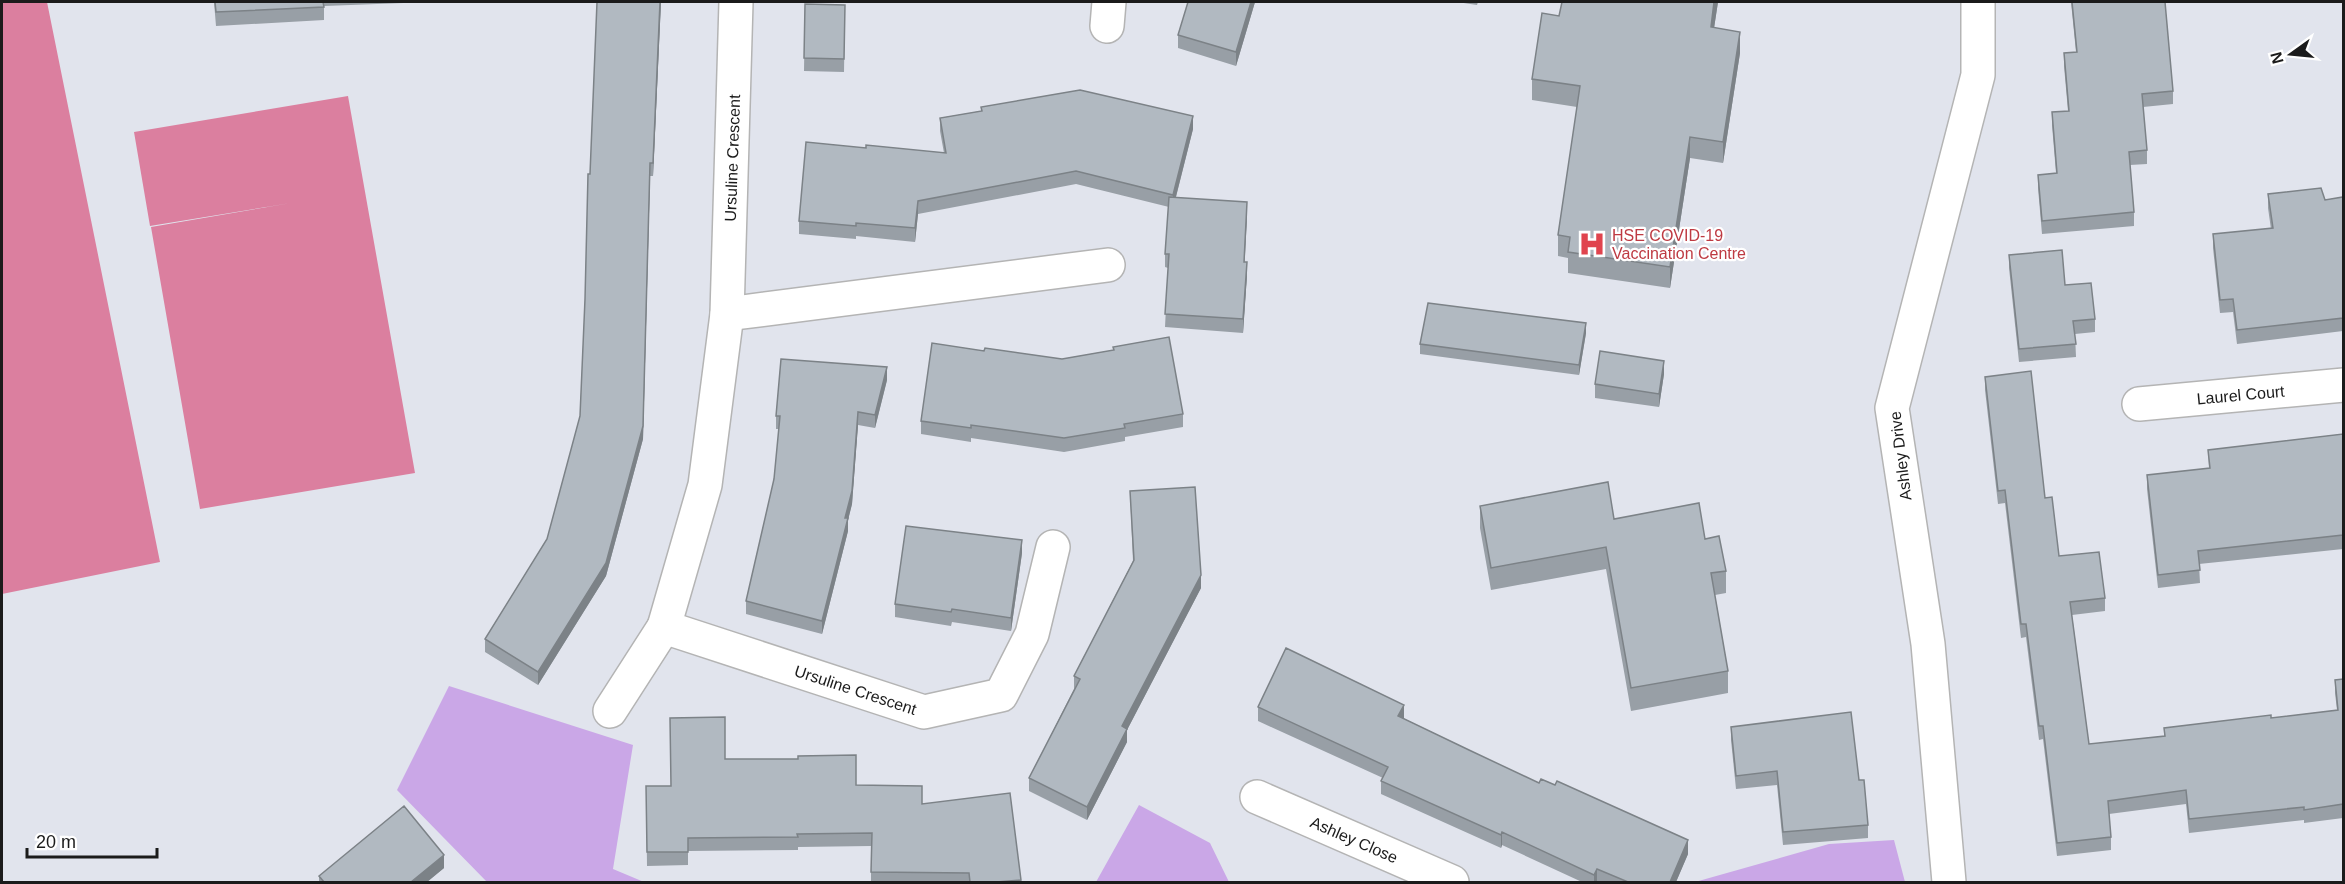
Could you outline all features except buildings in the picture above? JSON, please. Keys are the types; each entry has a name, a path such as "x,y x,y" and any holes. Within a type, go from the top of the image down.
{"street":[{"name":"Ursuline Crescent","path":"610,711 664,627 705,484 727,314 736,2"},
{"name":"Ashley Drive","path":"1949,882 1928,644 1892,408 1978,75 1978,2"},
{"path":"727,314 1108,265"},
{"name":"Laurel Court","path":"2139,404 2343,385"},
{"name":"Ursuline Crescent","path":"664,627 924,712 1001,695 1032,634 1053,547"},
{"name":"Ashley Close","path":"1257,796 1452,882"}],"shaded area":[{"path":"2,2 47,2 160,562 2,594"},
{"path":"348,96 415,473 200,509 151,227 291,203 150,226 134,132"},
{"path":"449,686 633,745 613,869 644,882 487,882 397,790"},
{"path":"1139,805 1210,843 1229,882 1096,882"},
{"path":"1894,840 1905,882 1695,882 1829,844"}],"place":[{"name":"HSE COVID-19 Vaccination Centre","path":"1592,244"}]}
